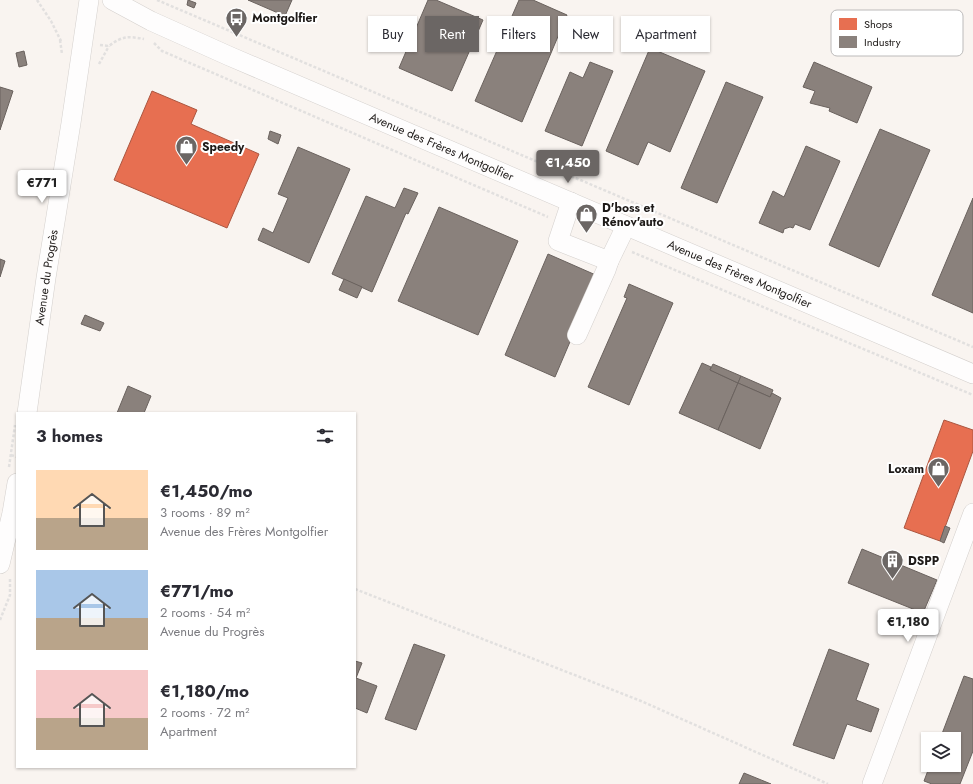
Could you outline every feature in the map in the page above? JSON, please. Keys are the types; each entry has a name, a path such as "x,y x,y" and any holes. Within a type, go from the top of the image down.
{"street":[{"name":"Avenue du Progrès","path":"27,412 46,278 89,0"},
{"name":"Avenue des Frères Montgolfier","path":"112,0 151,21 229,56 973,374"},
{"path":"571,202 558,240 609,261"},
{"path":"577,335 626,226"},
{"path":"6,568 16,489"},
{"path":"872,784 973,513"}],"path":[{"path":"158,0 973,347"},
{"path":"109,46 119,38 132,36 146,39"},
{"path":"11,455 16,457"},
{"path":"0,620 9,595 10,578 6,568"},
{"path":"356,589 641,701 828,784"}],"building: Shops":[{"name":"Speedy","path":"152,91 197,110 191,124 259,154 227,228 114,180"},
{"name":"Loxam","path":"944,420 973,430 973,451 940,541 904,528"}],"building: Industry":[{"path":"188,0 196,3 194,8 187,5"},
{"path":"248,0 292,0 285,16"},
{"path":"428,0 436,0 474,16 425,16 425,52 469,52 452,91 399,68 406,52 417,52 417,26"},
{"path":"519,0 533,0 567,15 558,16 558,36 522,122 475,101 496,52 550,52 550,16 512,16"},
{"path":"479,18 483,20 479,29"},
{"path":"24,51 27,65 19,67 16,53"},
{"path":"648,52 660,52 705,71 670,152 648,142 638,165 606,151"},
{"path":"590,62 613,71 582,146 545,131 570,72 583,78"},
{"path":"814,62 872,87 857,123 829,111 830,108 810,103 815,91 803,87"},
{"path":"726,82 763,97 717,203 681,188"},
{"path":"0,87 13,91 0,130"},
{"path":"880,129 930,150 879,267 829,245"},
{"path":"270,131 281,135 278,144 268,139"},
{"path":"806,146 840,161 810,230 795,224 793,228 790,227 784,229 783,233 759,223 773,191 784,197"},
{"path":"298,147 350,169 309,263 258,240 263,228 273,233 288,198 278,194"},
{"path":"404,188 418,193 408,214 406,213 372,292 332,274 366,196 395,208"},
{"path":"973,198 973,313 932,295"},
{"path":"439,207 518,241 478,335 398,301"},
{"path":"548,254 598,276 555,377 505,355"},
{"path":"0,259 5,261 0,277"},
{"path":"344,279 362,287 357,298 339,290"},
{"path":"629,284 673,303 629,405 588,387 627,298 624,297"},
{"path":"85,315 104,323 100,331 81,324"},
{"path":"702,363 711,367 710,370 738,383 718,430 679,413"},
{"path":"713,364 741,376 738,383 710,370"},
{"path":"741,376 773,390 770,397 738,383"},
{"path":"738,383 770,397 772,393 781,398 760,449 718,430"},
{"path":"128,386 151,396 144,412 117,412"},
{"path":"945,526 950,528 944,543 940,541"},
{"name":"DSPP","path":"862,549 937,580 923,613 848,583"},
{"path":"414,644 445,655 416,730 385,719"},
{"path":"829,649 869,664 856,700 879,709 871,732 847,724 834,759 793,745"},
{"path":"356,661 362,663 356,678"},
{"path":"964,676 973,679 973,751 960,784 932,784 924,781 927,772 961,772 961,732 943,732"},
{"path":"356,678 377,686 367,713 356,708"},
{"path":"744,773 771,784 739,784"}],"place":[{"name":"Montgolfier","path":"237,38"},
{"name":"Speedy","path":"186,166"},
{"name":"D'boss et Rénov'auto","path":"586,234"},
{"name":"Loxam","path":"939,488"},
{"name":"DSPP","path":"893,580"}]}
